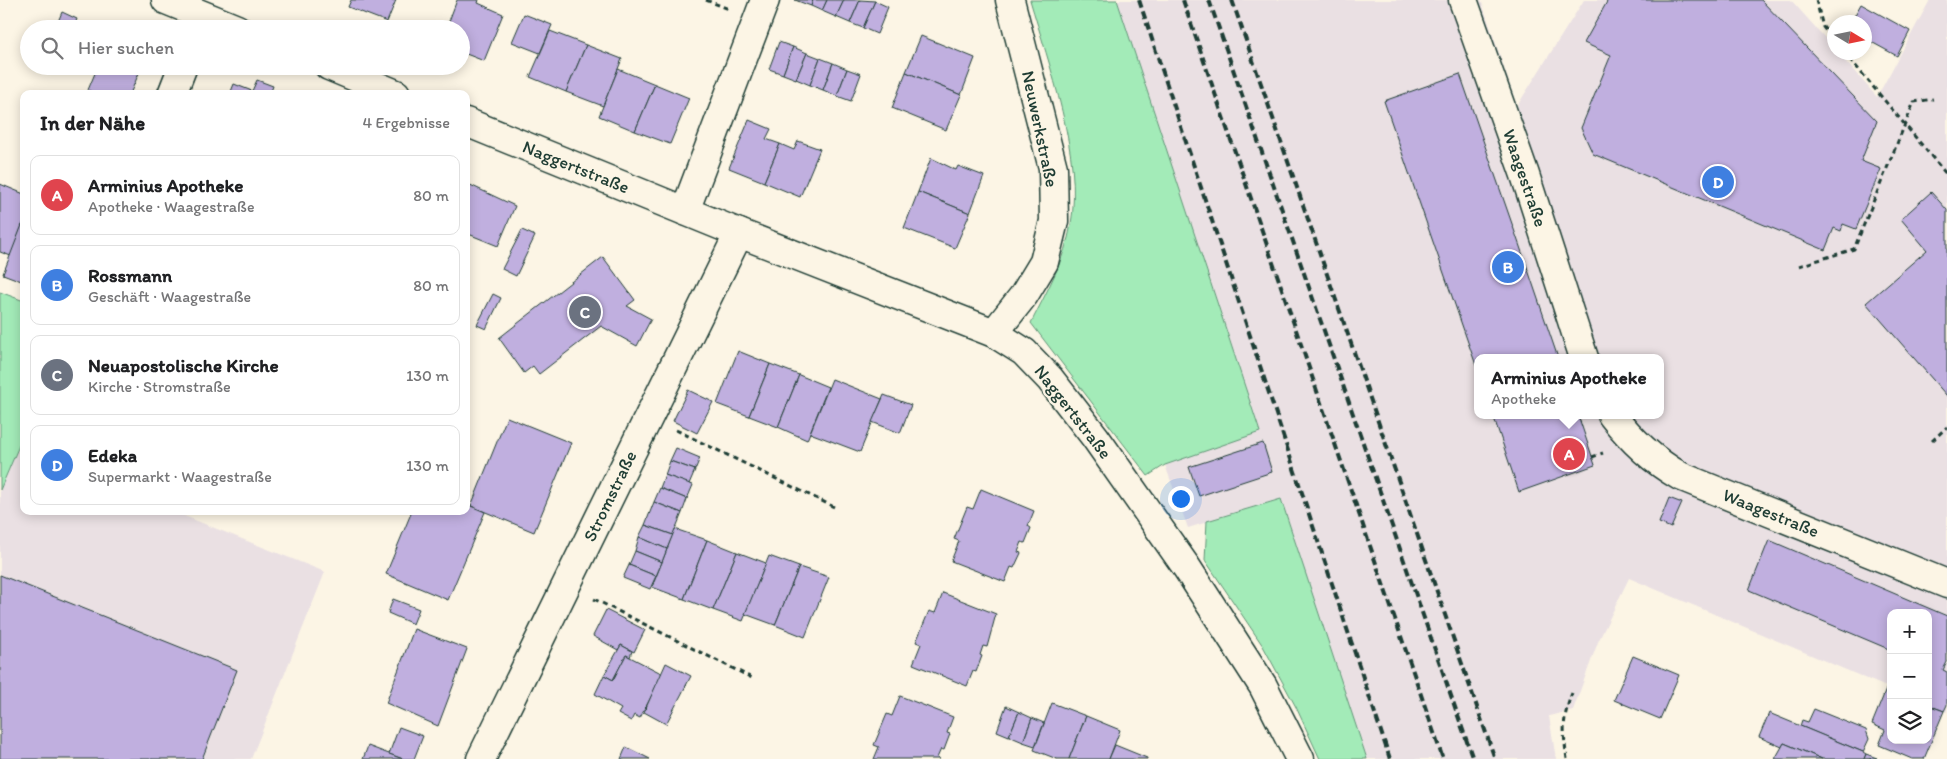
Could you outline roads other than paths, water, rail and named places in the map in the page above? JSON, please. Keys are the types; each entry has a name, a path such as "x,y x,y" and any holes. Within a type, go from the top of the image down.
{"street":[{"path":"166,0 197,20"},
{"path":"685,211 765,0"},
{"name":"Neuwerkstraße","path":"994,333 1024,295 1044,262 1054,221 1053,168 1010,0"},
{"name":"Waagestraße","path":"1463,0 1525,175 1583,354"},
{"path":"174,90 179,75"},
{"path":"351,75 386,90"},
{"name":"Naggertstraße","path":"470,124 738,233 994,333 1024,352 1050,378 1095,437 1187,568 1248,662 1289,734 1300,759"},
{"name":"Stromstraße","path":"481,759 738,233"},
{"name":"Waagestraße","path":"1615,419 1630,439 1660,464 1680,476 1947,584"}],"railway":[{"path":"1139,0 1390,759"},
{"path":"1183,0 1443,759"},
{"path":"1209,0 1473,759"},
{"path":"1232,0 1495,759"}],"place":[{"name":"Edeka","path":"1718,182"},
{"name":"Rossmann","path":"1508,267"},
{"name":"Neuapostolische Kirche","path":"585,312"},
{"name":"Arminius Apotheke","path":"1569,454"}]}
